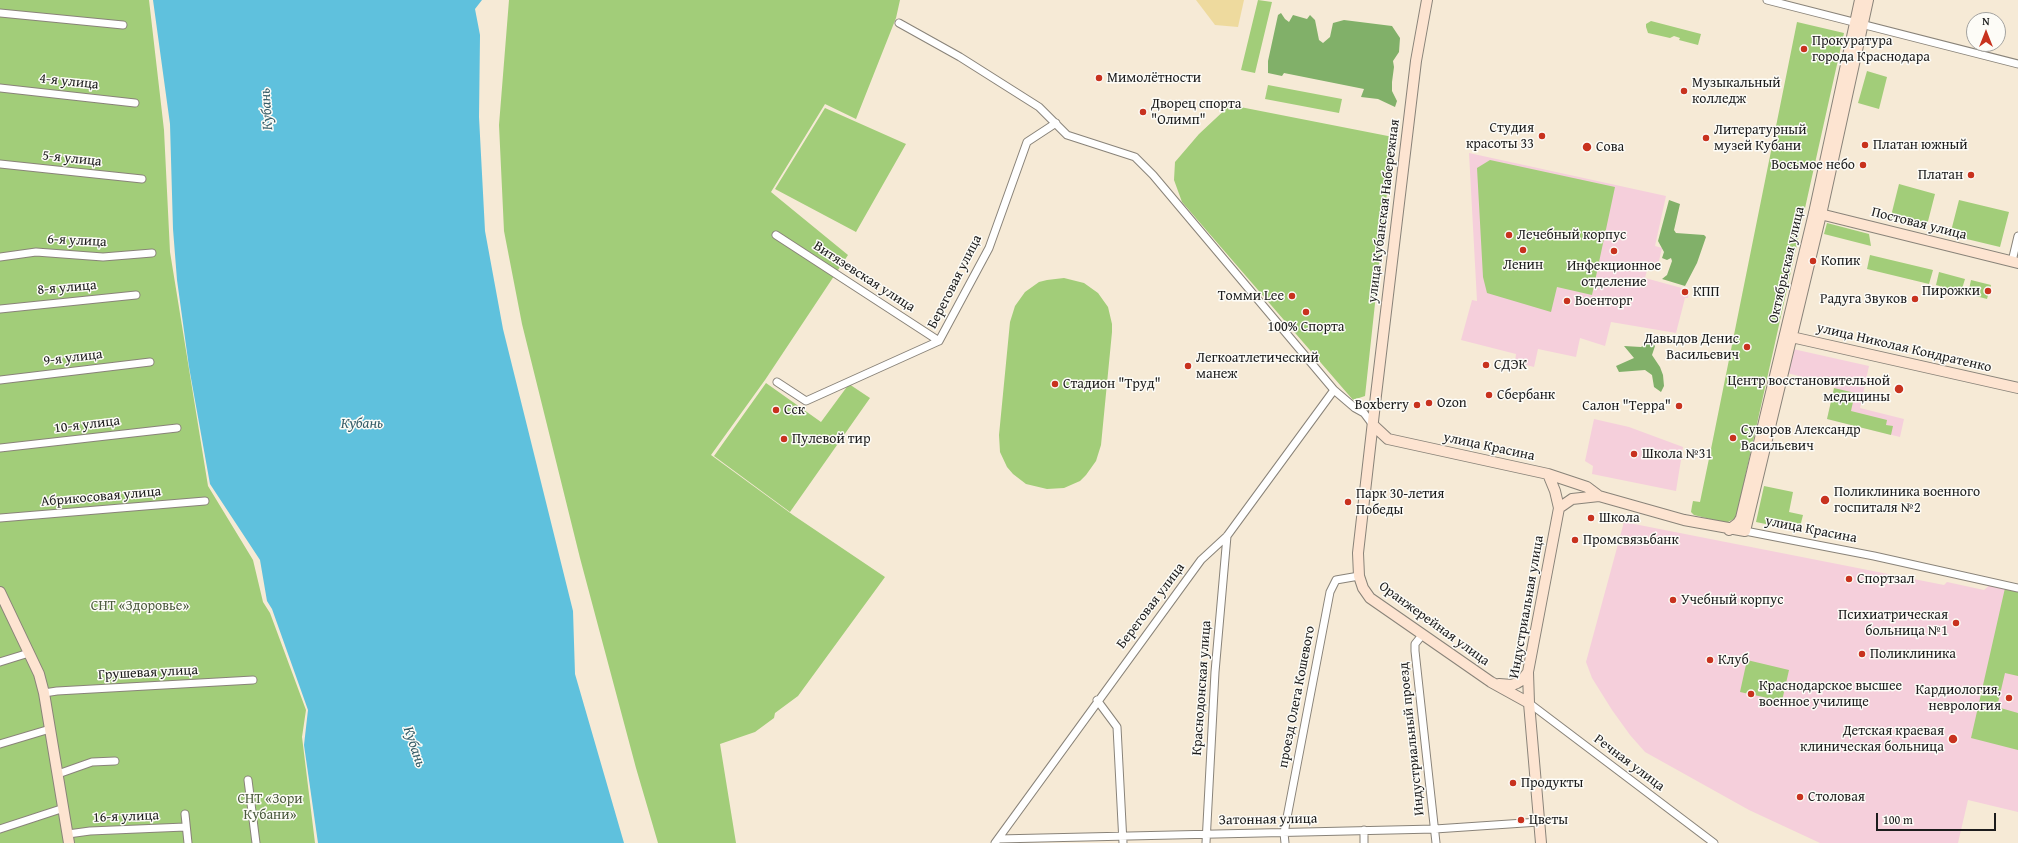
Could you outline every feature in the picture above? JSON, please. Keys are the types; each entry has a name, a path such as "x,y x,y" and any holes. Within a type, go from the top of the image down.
{"main road":[{"name":"улица Кубанская Набережная","path":"1373,425 1416,68 1428,0"},
{"name":"Октябрьская улица","path":"1729,530 1738,523 1741,518 1788,337 1818,211 1858,24 1860,0"},
{"name":"Октябрьская улица","path":"1858,24 1868,0"},
{"name":"Постовая улица","path":"1818,211 2016,260"},
{"name":"Октябрьская улица","path":"1746,531 1788,337"},
{"name":"улица Николая Кондратенко","path":"1788,337 2018,388"},
{"name":"улица Красина","path":"1373,425 1388,439 1548,474 1587,487 1600,496 1684,520 1729,530 1746,531"},
{"name":"Оранжерейная улица","path":"1373,425 1358,553 1359,576 1363,588 1370,598 1491,682 1529,703"},
{"name":"Индустриальная улица","path":"1541,843 1529,703 1528,672 1559,508 1555,491 1548,474"},
{"name":"улица Красина","path":"1559,508 1572,499 1600,496"},
{"path":"0,592 39,674 44,694 68,838"},
{"path":"1491,682 1512,685 1522,680 1528,672"}],"street":[{"path":"1767,0 2018,64"},
{"path":"0,13 123,25"},
{"path":"899,23 960,57 1039,107 1067,135 1136,157 1334,390 1355,408 1364,413 1373,425"},
{"name":"4-я улица","path":"0,88 135,103"},
{"name":"Береговая улица","path":"777,382 806,401 939,341 989,248 1027,142 1056,123"},
{"name":"5-я улица","path":"0,164 142,179"},
{"name":"Витязевская улица","path":"776,235 939,341"},
{"path":"2016,260 2018,236"},
{"name":"6-я улица","path":"0,257 36,252 103,256 152,253"},
{"name":"8-я улица","path":"0,309 136,295"},
{"name":"9-я улица","path":"0,380 150,362"},
{"name":"Береговая улица","path":"996,841 1097,700 1201,560 1227,536 1334,390"},
{"name":"10-я улица","path":"0,448 176,428"},
{"name":"Абрикосовая улица","path":"0,518 205,501"},
{"name":"улица Красина","path":"1746,531 1874,556 2018,588"},
{"name":"Краснодонская улица","path":"1206,843 1205,834 1215,672 1227,536"},
{"name":"проезд Олега Кошевого","path":"1285,843 1284,833 1330,592 1336,580 1359,576"},
{"name":"Индустриальный проезд","path":"1422,634 1415,644 1415,651 1436,843"},
{"path":"0,662 29,652"},
{"name":"Грушевая улица","path":"44,694 57,691 253,680"},
{"path":"1097,700 1117,726 1123,840"},
{"name":"Речная улица","path":"1529,703 1714,843"},
{"path":"0,744 50,729"},
{"path":"58,774 92,762 115,761"},
{"path":"248,780 256,843"},
{"path":"0,829 64,808"},
{"path":"185,814 185,827 188,843"},
{"name":"Затонная улица","path":"996,841 1123,840 1205,834 1435,829 1539,822"},
{"name":"16-я улица","path":"68,838 90,831 185,827"},
{"path":"1364,830 1364,843"}],"shaded area":[{"path":"1469,153 1666,196 1655,246 1662,248 1658,265 1649,263 1645,278 1689,290 1688,298 1685,298 1676,333 1611,322 1605,346 1580,338 1576,357 1538,349 1534,367 1515,362 1516,354 1461,340 1472,300 1477,301"},
{"path":"1793,349 1869,366 1860,408 1904,419 1900,437 1827,419 1835,385 1787,373"},
{"name":"Школа №31","path":"1594,419 1629,427 1683,447 1676,491 1592,474 1593,466 1585,461"},
{"name":"Краснодарское высшее военное училище","path":"1624,522 1944,585 1947,582 1984,590 1991,584 2018,590 2018,812 1968,800 1958,843 1820,843 1749,810 1645,752 1630,735 1612,710 1592,678 1586,662"}],"green space":[{"name":"СНТ «Здоровье»","path":"0,0 149,0 164,130 170,252 208,486 253,560 263,602 270,613 306,710 302,737 315,843 0,843"},
{"path":"509,0 900,0 896,18 856,119 825,104 771,192 848,255 765,380 711,455 793,515 885,577 798,696 775,713 774,718 755,732 720,744 736,843 658,843 636,768 580,558 522,324 504,231 499,125"},
{"path":"1258,0 1272,2 1255,73 1241,70"},
{"path":"1281,13 1289,22 1293,15 1307,19 1310,15 1315,20 1319,40 1323,43 1330,37 1333,23 1344,20 1392,26 1400,38 1399,52 1393,61 1392,91 1397,101 1395,107 1378,99 1361,97 1364,89 1284,73 1282,76 1268,73 1268,61 1278,15"},
{"path":"1651,21 1701,34 1698,45 1679,40 1680,38 1674,36 1670,38 1648,33 1646,24"},
{"path":"1797,22 1844,33 1736,518 1726,523 1694,515 1691,512 1693,501 1700,502"},
{"path":"1867,71 1887,77 1879,109 1858,103"},
{"path":"1268,85 1342,99 1339,113 1265,99"},
{"path":"1230,105 1393,137 1365,396 1353,400 1182,202 1174,180 1175,162 1199,134"},
{"path":"825,108 906,144 856,232 775,189"},
{"path":"1490,160 1615,187 1592,295 1557,287 1551,312 1487,293 1483,277 1477,168"},
{"path":"1899,184 1935,194 1926,229 1890,220"},
{"path":"1669,200 1680,204 1674,230 1676,233 1704,235 1706,237 1697,263 1685,286 1662,279 1667,275 1672,261 1671,258 1667,260 1662,258 1664,252 1658,241"},
{"path":"1959,200 2009,212 2000,247 1950,235"},
{"path":"1827,223 1869,234 1871,246 1824,234"},
{"path":"1870,255 1933,270 1929,284 1867,269"},
{"path":"1939,272 1965,279 1961,292 1936,285"},
{"name":"Стадион \"Труд\"","path":"1064,278 1084,283 1098,293 1108,307 1112,324 1112,332 1101,445 1096,461 1080,481 1064,488 1047,489 1026,484 1013,474 1007,467 1000,452 999,435 1010,322 1015,306 1025,292 1039,282"},
{"path":"1971,280 1991,285 1987,299 1968,294"},
{"path":"1651,341 1655,346 1652,355 1660,367 1663,375 1664,386 1661,392 1654,387 1652,375 1645,370 1619,372 1616,366 1634,358 1624,346 1641,347"},
{"name":"Пулевой тир","path":"766,383 821,422 849,384 870,398 790,512 714,456"},
{"path":"1834,388 1855,393 1851,411 1887,420 1886,425 1893,426 1891,435 1827,419"},
{"path":"1764,486 1793,492 1789,512 1803,515 1799,531 1756,522"},
{"path":"2005,588 2018,591 2018,676 2005,673 1997,707 2018,713 2018,750 1971,738"},
{"path":"1747,660 1789,670 1782,701 1740,692"}],"sand":[{"path":"1196,0 1244,0 1238,27 1215,25"}],"water":[{"name":"Кубань","path":"153,0 482,0 475,9 480,35 479,117 485,231 503,329 573,611 575,674 624,843 318,843 304,745 308,710 272,609 267,601 260,560 210,484 189,367 177,280 173,229 170,124"}],"place":[{"name":"Прокуратура города Краснодара","path":"1804,49"},
{"name":"Мимолётности","path":"1099,78"},
{"name":"Музыкальный колледж","path":"1684,91"},
{"name":"Дворец спорта \"Олимп\"","path":"1143,112"},
{"name":"Студия красоты 33","path":"1542,136"},
{"name":"Литературный музей Кубани","path":"1706,138"},
{"name":"Платан южный","path":"1865,145"},
{"name":"Сова","path":"1587,147"},
{"name":"Восьмое небо","path":"1863,165"},
{"name":"Платан","path":"1971,175"},
{"name":"Лечебный корпус","path":"1509,235"},
{"name":"Ленин","path":"1523,250"},
{"name":"Инфекционное отделение","path":"1614,251"},
{"name":"Копик","path":"1813,261"},
{"name":"Пирожки","path":"1988,291"},
{"name":"КПП","path":"1685,292"},
{"name":"Томми Lee","path":"1292,296"},
{"name":"Радуга Звуков","path":"1915,299"},
{"name":"Военторг","path":"1567,301"},
{"name":"100% Спорта","path":"1306,312"},
{"name":"Давыдов Денис Васильевич","path":"1747,347"},
{"name":"СДЭК","path":"1486,365"},
{"name":"Легкоатлетический манеж","path":"1188,366"},
{"name":"Стадион \"Труд\"","path":"1055,384"},
{"name":"Центр восстановительной медицины","path":"1899,389"},
{"name":"Сбербанк","path":"1489,395"},
{"name":"Ozon","path":"1429,403"},
{"name":"Boxberry","path":"1417,405"},
{"name":"Салон \"Терра\"","path":"1679,406"},
{"name":"Сск","path":"776,410"},
{"name":"Суворов Александр Васильевич","path":"1733,438"},
{"name":"Пулевой тир","path":"784,439"},
{"name":"Школа №31","path":"1634,454"},
{"name":"Поликлиника военного госпиталя №2","path":"1825,500"},
{"name":"Парк 30-летия Победы","path":"1348,502"},
{"name":"Школа","path":"1591,518"},
{"name":"Промсвязьбанк","path":"1575,540"},
{"name":"Спортзал","path":"1849,579"},
{"name":"Учебный корпус","path":"1673,600"},
{"name":"Психиатрическая больница №1","path":"1956,623"},
{"name":"Поликлиника","path":"1862,654"},
{"name":"Клуб","path":"1710,660"},
{"name":"Краснодарское высшее военное училище","path":"1751,694"},
{"name":"Кардиология, неврология","path":"2009,698"},
{"name":"Детская краевая клиническая больница","path":"1953,739"},
{"name":"Продукты","path":"1513,783"},
{"name":"Столовая","path":"1800,797"},
{"name":"Цветы","path":"1521,820"}],"park label":[{"name":"СНТ «Зори Кубани»","path":"270,808"}]}
